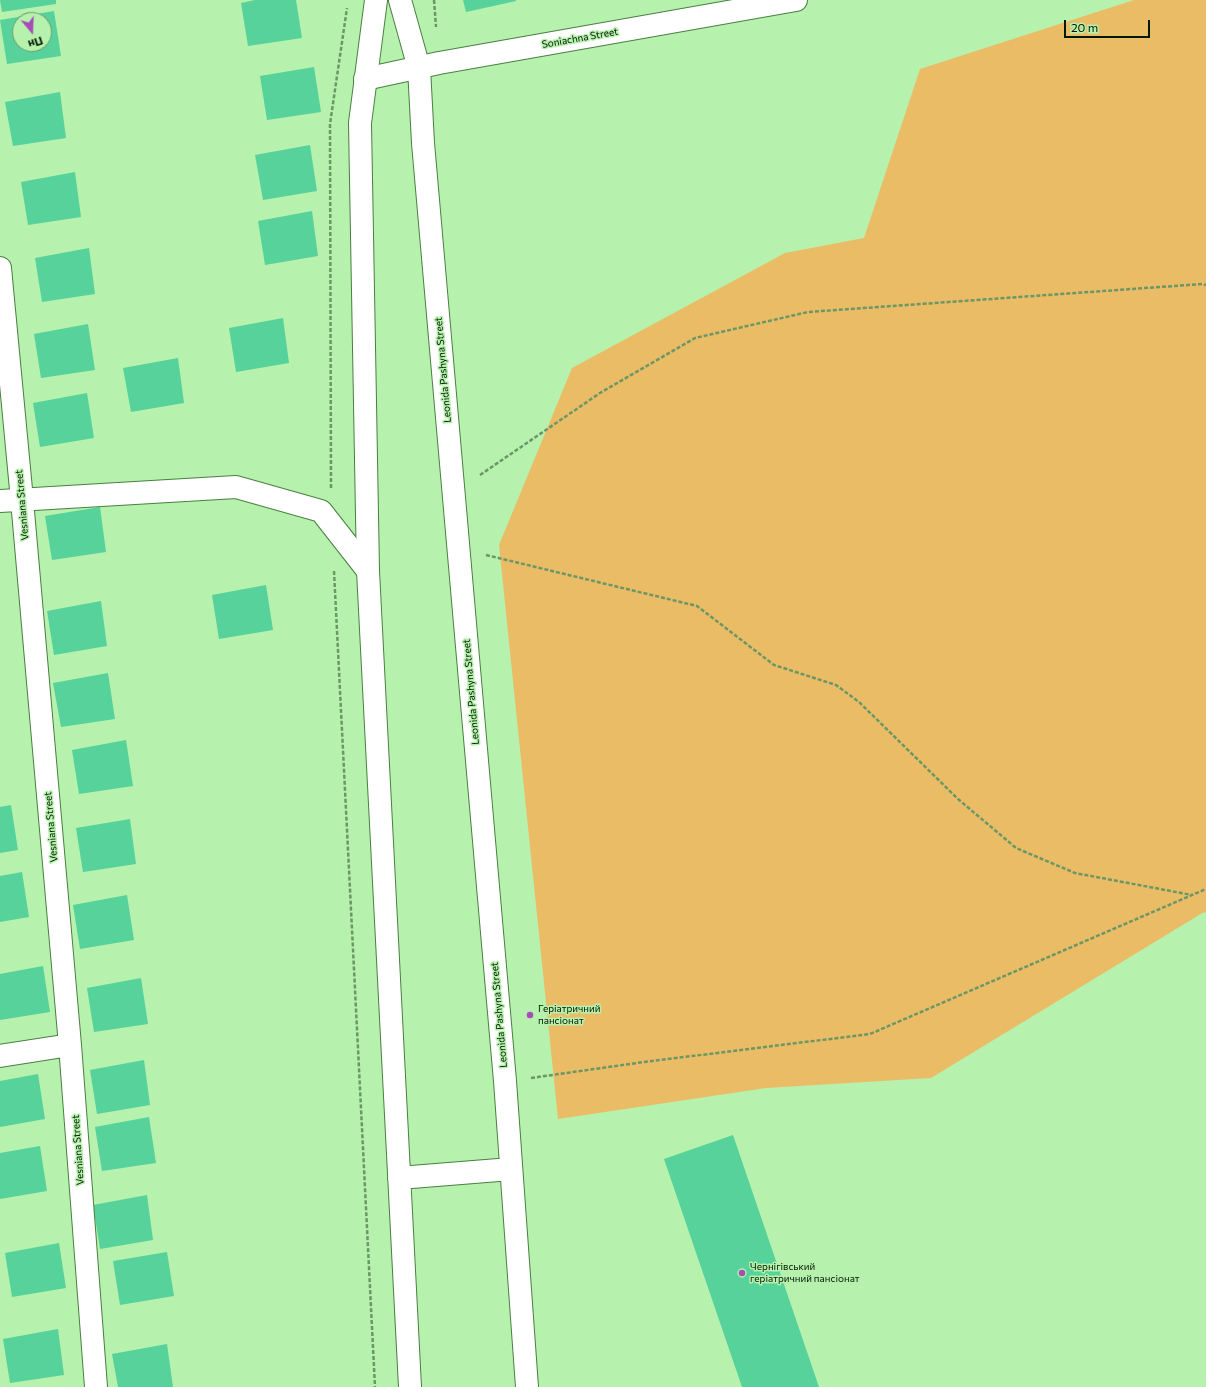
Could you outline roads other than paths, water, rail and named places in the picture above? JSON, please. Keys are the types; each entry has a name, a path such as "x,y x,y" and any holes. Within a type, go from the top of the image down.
{"main road":[{"path":"376,0 360,122 368,571 410,1387"},
{"name":"Leonida Pashyna Street","path":"400,0 419,68 423,143 505,1081 528,1387"},
{"name":"Soniachna Street","path":"365,79 796,0"},
{"name":"Vesniana Street","path":"0,268 70,1045 96,1387"},
{"path":"0,501 236,487 321,511 368,571"},
{"path":"0,1056 70,1045"},
{"path":"399,1178 511,1169"}],"place":[{"name":"Геріатричний пансіонат","path":"530,1015"},
{"name":"Чернігівський геріатричний пансіонат","path":"742,1273"}]}
